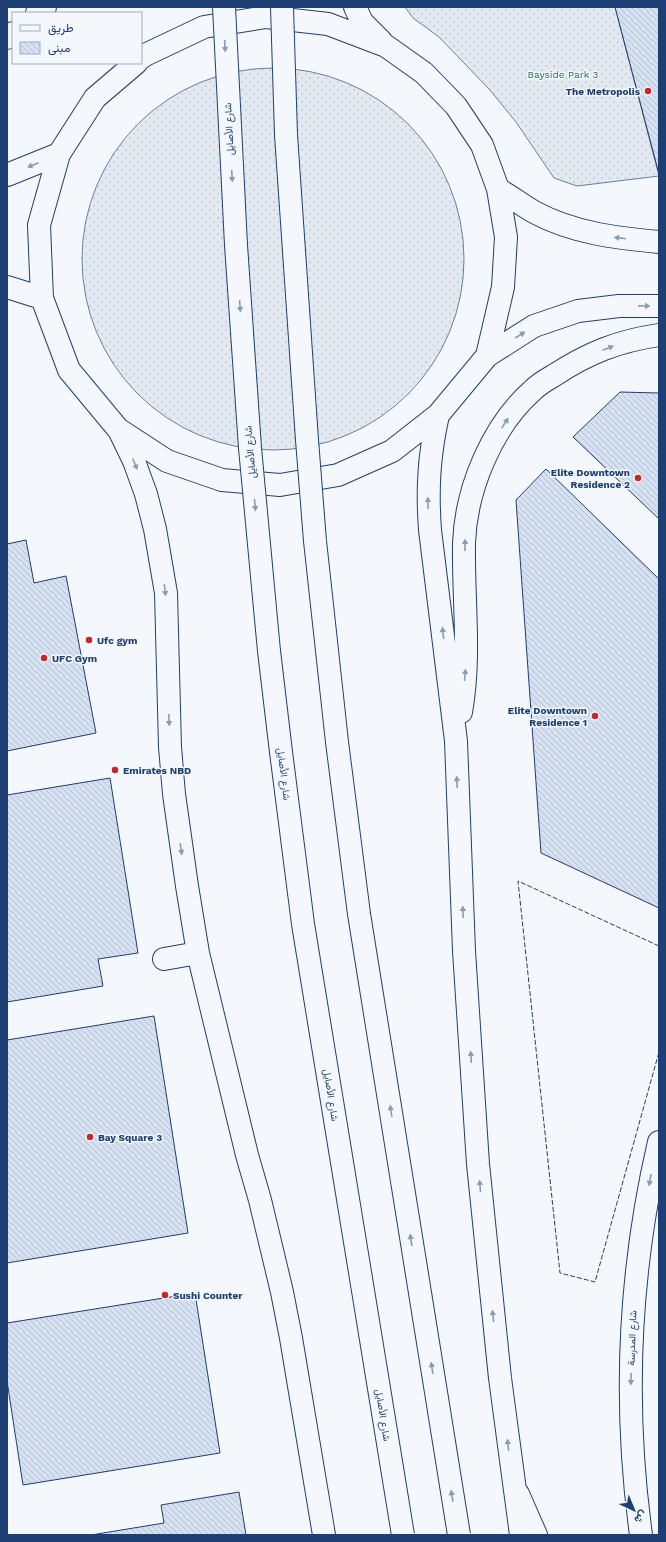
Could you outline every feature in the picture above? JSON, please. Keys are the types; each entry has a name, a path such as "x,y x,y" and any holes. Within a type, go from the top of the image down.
{"main road":[{"path":"204,27 215,7"},
{"name":"شارع الأصايل","path":"224,7 235,237 249,432 261,565 281,752 303,924 403,1535"},
{"path":"282,7 286,134 307,440 316,556 333,711 359,914 459,1535"},
{"path":"355,7 362,22 386,46 424,73 456,106 482,146 498,189 506,238 503,287 487,356"},
{"path":"142,57 204,27 266,17 328,24 386,46"},
{"path":"135,64 95,98 60,154 39,225 42,298 70,370 118,429 134,461 146,494 155,529 166,593 170,747 174,794 198,953 282,1292 324,1535"},
{"path":"7,176 60,154"},
{"path":"498,189 534,212 575,229 617,238 659,242"},
{"path":"7,287 42,298"},
{"path":"118,429 167,461 222,480 280,485 338,475 392,451 438,415 487,356 534,326 578,311 619,306 659,306"},
{"path":"456,741 462,708 467,648 464,542 468,507 478,474 492,444 510,415 533,389 564,369 595,352 625,341 659,335"},
{"path":"438,415 432,443 429,472 428,501 430,530 456,741 464,951 479,1172 500,1378 521,1535"},
{"path":"164,960 198,953"},
{"name":"شارع المدرسة","path":"641,1535 633,1460 630,1403 631,1346 635,1289 642,1231 651,1175 659,1142"},
{"path":"513,1483 536,1535"}],"green space":[{"name":"Bayside Park 3","path":"405,7 615,7 659,176 577,186 554,178 516,122 490,90 439,37 413,18"},
{"path":"273,68 310,72 328,76 346,83 379,100 408,124 432,153 449,186 456,204 460,222 464,259 460,296 456,314 449,332 432,365 408,394 379,418 346,435 328,442 310,446 273,450 236,446 218,442 200,435 167,418 138,394 114,365 97,332 90,314 86,296 82,259 86,222 90,204 97,186 114,153 138,124 167,100 200,83 218,76 236,72"}],"building":[{"name":"The Metropolis","path":"615,7 659,7 659,174"},
{"name":"Elite Downtown Residence 2","path":"620,392 659,393 659,519 573,437"},
{"name":"Elite Downtown Residence 1","path":"546,469 659,579 659,908 541,853 516,500"},
{"name":"UFC Gym","path":"26,540 34,583 66,576 96,733 7,751 7,544"},
{"path":"110,778 138,953 98,959 103,986 7,1002 7,795"},
{"name":"Bay Square 3","path":"154,1016 188,1233 7,1263 7,1040"},
{"path":"195,1293 220,1453 23,1485 7,1381 7,1323"},
{"path":"239,1492 246,1535 91,1535 164,1523 161,1505"}],"fence":[{"path":"659,946 518,881 560,1273 595,1282 659,1052"}],"place":[{"name":"The Metropolis","path":"648,91"},
{"name":"Elite Downtown Residence 2","path":"638,478"},
{"name":"Ufc gym","path":"89,640"},
{"name":"UFC Gym","path":"44,658"},
{"name":"Elite Downtown Residence 1","path":"595,716"},
{"name":"Emirates NBD","path":"115,770"},
{"name":"Bay Square 3","path":"90,1137"},
{"name":"Sushi Counter","path":"165,1295"}]}
